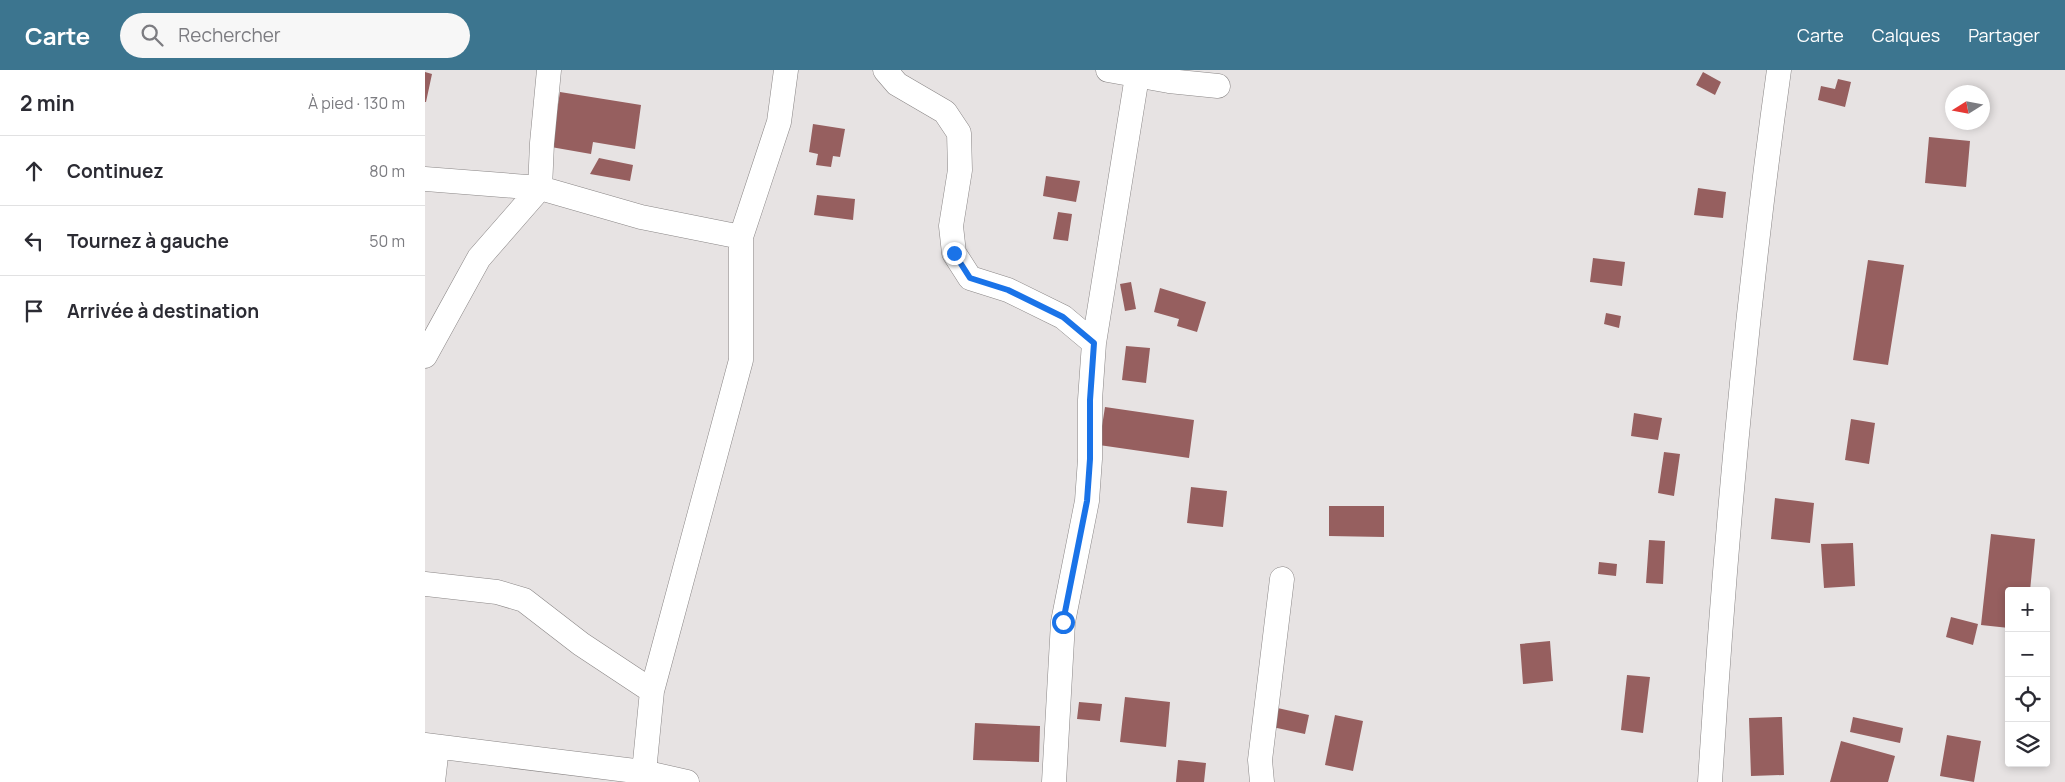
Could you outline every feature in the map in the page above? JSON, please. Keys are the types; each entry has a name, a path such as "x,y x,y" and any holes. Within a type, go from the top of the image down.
{"street":[{"path":"425,356 479,258 540,188 549,70"},
{"path":"643,777 653,691 741,360 741,237 779,122 786,70"},
{"path":"885,70 897,84 945,112 959,133 960,170 951,226 954,253 970,278 1008,290 1063,317 1094,343"},
{"path":"1108,70 1138,72 1169,81 1218,86"},
{"path":"1710,782 1723,580 1740,403 1765,168 1779,70"},
{"path":"1054,782 1059,663 1063,622 1087,501 1094,343 1138,72"},
{"path":"425,179 540,188 641,217 741,237"},
{"path":"1262,782 1260,760 1282,579"},
{"path":"425,584 497,592 524,600 581,644 653,691"},
{"path":"433,782 431,746 687,782"}],"building":[{"path":"425,72 432,74 426,102 425,102"},
{"path":"1703,72 1721,82 1715,95 1696,85"},
{"path":"1838,79 1851,82 1845,107 1818,100 1821,86 1835,89"},
{"path":"560,92 641,105 635,149 593,142 591,154 551,147"},
{"path":"813,124 845,129 840,157 833,156 831,167 816,165 818,154 809,152"},
{"path":"1929,137 1970,141 1966,187 1925,183"},
{"path":"599,158 633,165 630,181 590,174"},
{"path":"1046,176 1080,181 1076,202 1043,196"},
{"path":"1698,188 1726,192 1723,218 1694,215"},
{"path":"817,195 855,199 853,220 814,215"},
{"path":"1058,212 1072,214 1068,241 1053,239"},
{"path":"1593,258 1625,262 1622,286 1590,282"},
{"path":"1868,260 1904,265 1888,365 1853,360"},
{"path":"1131,282 1136,309 1125,311 1120,284"},
{"path":"1160,288 1206,302 1197,332 1177,326 1179,319 1154,312"},
{"path":"1606,313 1621,316 1619,328 1604,324"},
{"path":"1126,346 1150,348 1146,383 1122,380"},
{"path":"1105,407 1194,420 1189,458 1099,445"},
{"path":"1634,413 1662,418 1658,440 1631,436"},
{"path":"1851,419 1875,423 1869,464 1845,460"},
{"path":"1664,452 1680,454 1674,496 1658,493"},
{"path":"1191,487 1227,491 1223,527 1187,523"},
{"path":"1775,498 1814,503 1810,543 1771,539"},
{"path":"1329,506 1384,506 1384,537 1329,536"},
{"path":"1991,534 2035,539 2030,587 2005,587 2005,628 1981,625"},
{"path":"1649,540 1665,541 1663,584 1646,583"},
{"path":"1853,543 1855,586 1824,588 1821,544"},
{"path":"1599,562 1617,564 1616,576 1598,574"},
{"path":"1951,617 1978,624 1973,645 1946,637"},
{"path":"1550,641 1553,681 1523,684 1520,644"},
{"path":"1627,675 1650,677 1643,733 1621,730"},
{"path":"1125,697 1170,702 1166,747 1120,742"},
{"path":"1079,702 1102,704 1100,721 1077,719"},
{"path":"1273,707 1309,715 1305,734 1268,726"},
{"path":"1335,715 1363,721 1353,771 1325,765"},
{"path":"1782,717 1784,775 1751,776 1749,718"},
{"path":"1853,717 1903,728 1900,743 1850,732"},
{"path":"975,723 1040,726 1039,762 973,760"},
{"path":"1947,735 1981,741 1974,782 1940,776"},
{"path":"1841,741 1895,756 1888,782 1830,782"},
{"path":"1178,760 1206,763 1204,782 1176,782"}],"route":[{"path":"954,253 970,278 1008,290 1063,317 1094,343 1087,501 1067,594 1063,622"}]}
